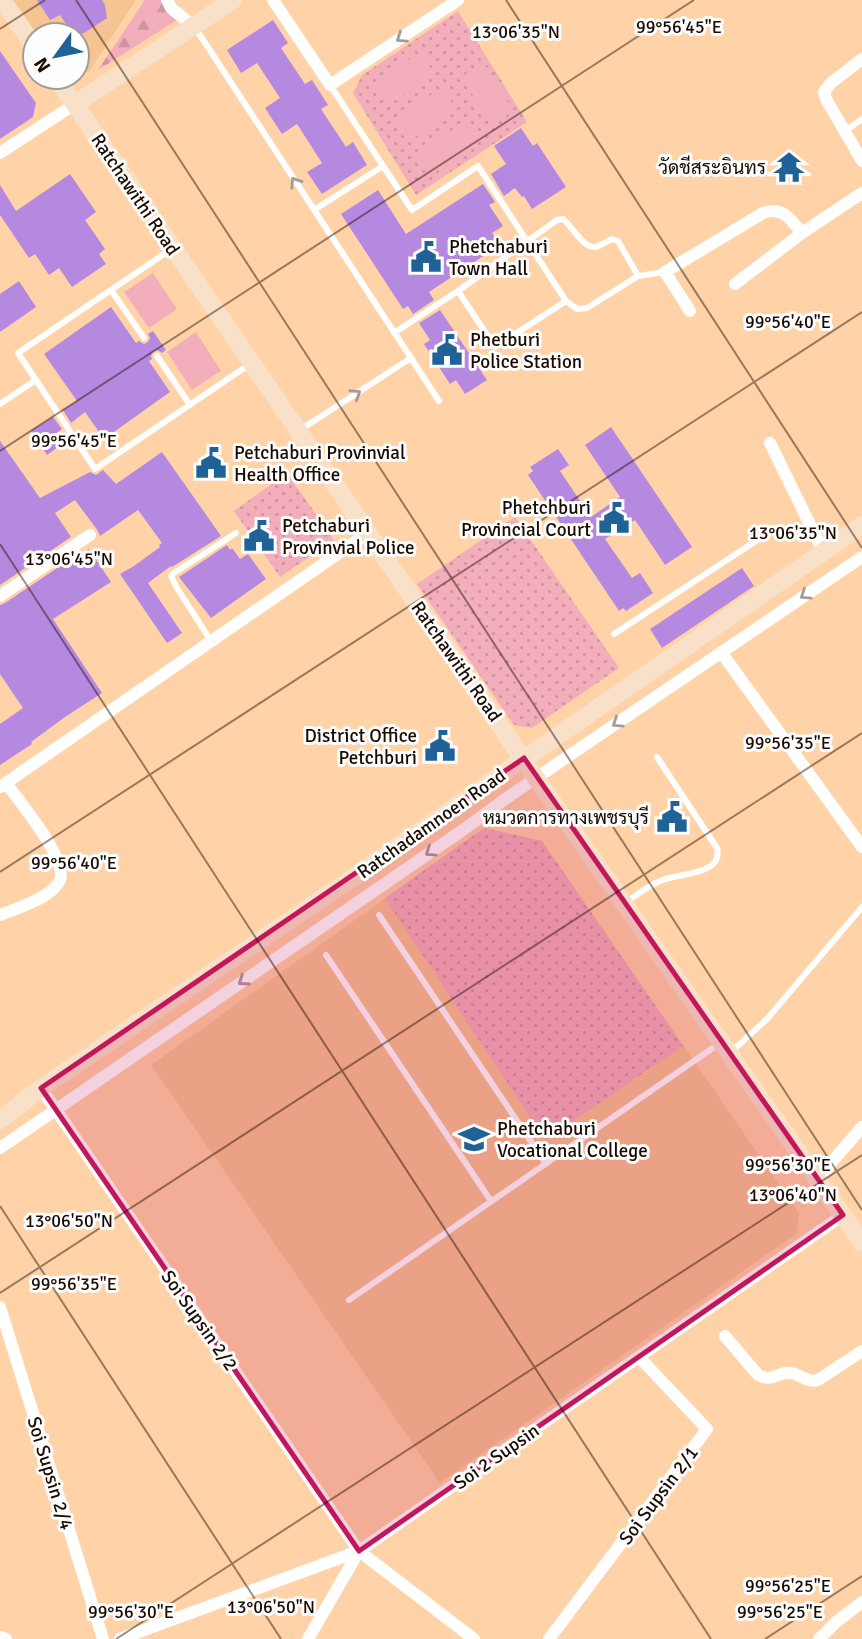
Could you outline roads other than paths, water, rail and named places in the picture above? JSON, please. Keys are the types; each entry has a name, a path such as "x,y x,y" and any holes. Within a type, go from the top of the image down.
{"main road":[{"path":"2,0 21,27"},
{"path":"75,104 227,2"},
{"name":"Ratchawithi Road","path":"66,91 536,778 862,1243"},
{"name":"Ratchadamnoen Road","path":"0,1121 41,1088 862,525"}],"street":[{"path":"167,0 171,8 193,26"},
{"path":"273,0 330,85 458,0"},
{"path":"862,59 831,83 824,92 862,161"},
{"path":"0,153 75,104"},
{"path":"735,284 802,233 862,193"},
{"path":"690,312 665,272 771,210 784,214 802,233"},
{"path":"770,443 823,551"},
{"path":"0,915 40,898 60,881 61,873 58,859 42,832 3,785 369,533"},
{"path":"0,596 90,535"},
{"path":"0,1148 862,556"},
{"path":"693,641 706,662"},
{"path":"721,652 862,847"},
{"path":"348,880 360,899"},
{"name":"Soi Supsin 2/2","path":"41,1088 359,1551 474,1639"},
{"path":"818,1178 862,1127"},
{"name":"Soi 2 Supsin","path":"120,1639 359,1551 843,1215"},
{"name":"Soi Supsin 2/4","path":"0,1307 103,1639"},
{"path":"725,1336 758,1375 764,1378 792,1373 812,1382 862,1352"},
{"name":"Soi Supsin 2/1","path":"549,1639 707,1429 639,1357"},
{"path":"308,1639 359,1551"},
{"path":"819,1639 862,1602"},
{"path":"0,1637 6,1639"}],"lane":[{"path":"193,26 439,401"},
{"path":"330,85 412,210 478,166 566,301 577,309 587,308 638,276 665,272"},
{"path":"845,131 862,119"},
{"path":"314,210 383,166"},
{"path":"394,333 557,220 563,219 569,223 583,242 590,246 596,247 612,239 618,242 638,276"},
{"path":"173,248 18,353 95,469 252,363"},
{"path":"111,290 144,338"},
{"path":"458,291 495,347 566,301"},
{"path":"156,356 190,405"},
{"path":"298,431 411,358"},
{"path":"0,404 36,380"},
{"path":"211,641 171,576 236,533"},
{"path":"614,634 765,535"},
{"path":"624,903 659,881 685,876 711,866 718,856 716,848 657,757"},
{"path":"349,1300 546,1164 767,1019 862,907"},
{"path":"379,915 546,1164"},
{"path":"326,955 491,1201"}],"place":[{"name":"วัดชีสระอินทร","path":"789,167"},
{"name":"Phetchaburi Town Hall","path":"426,257"},
{"name":"Phetburi Police Station","path":"447,350"},
{"name":"Petchaburi Provinvial Health Office","path":"211,463"},
{"name":"Phetchburi Provincial Court","path":"614,518"},
{"name":"Petchaburi Provinvial Police","path":"259,536"},
{"name":"District Office Petchburi","path":"440,746"},
{"name":"หมวดการทางเพชรบุรี","path":"672,817"},
{"name":"Phetchaburi Vocational College","path":"474,1139"}]}
